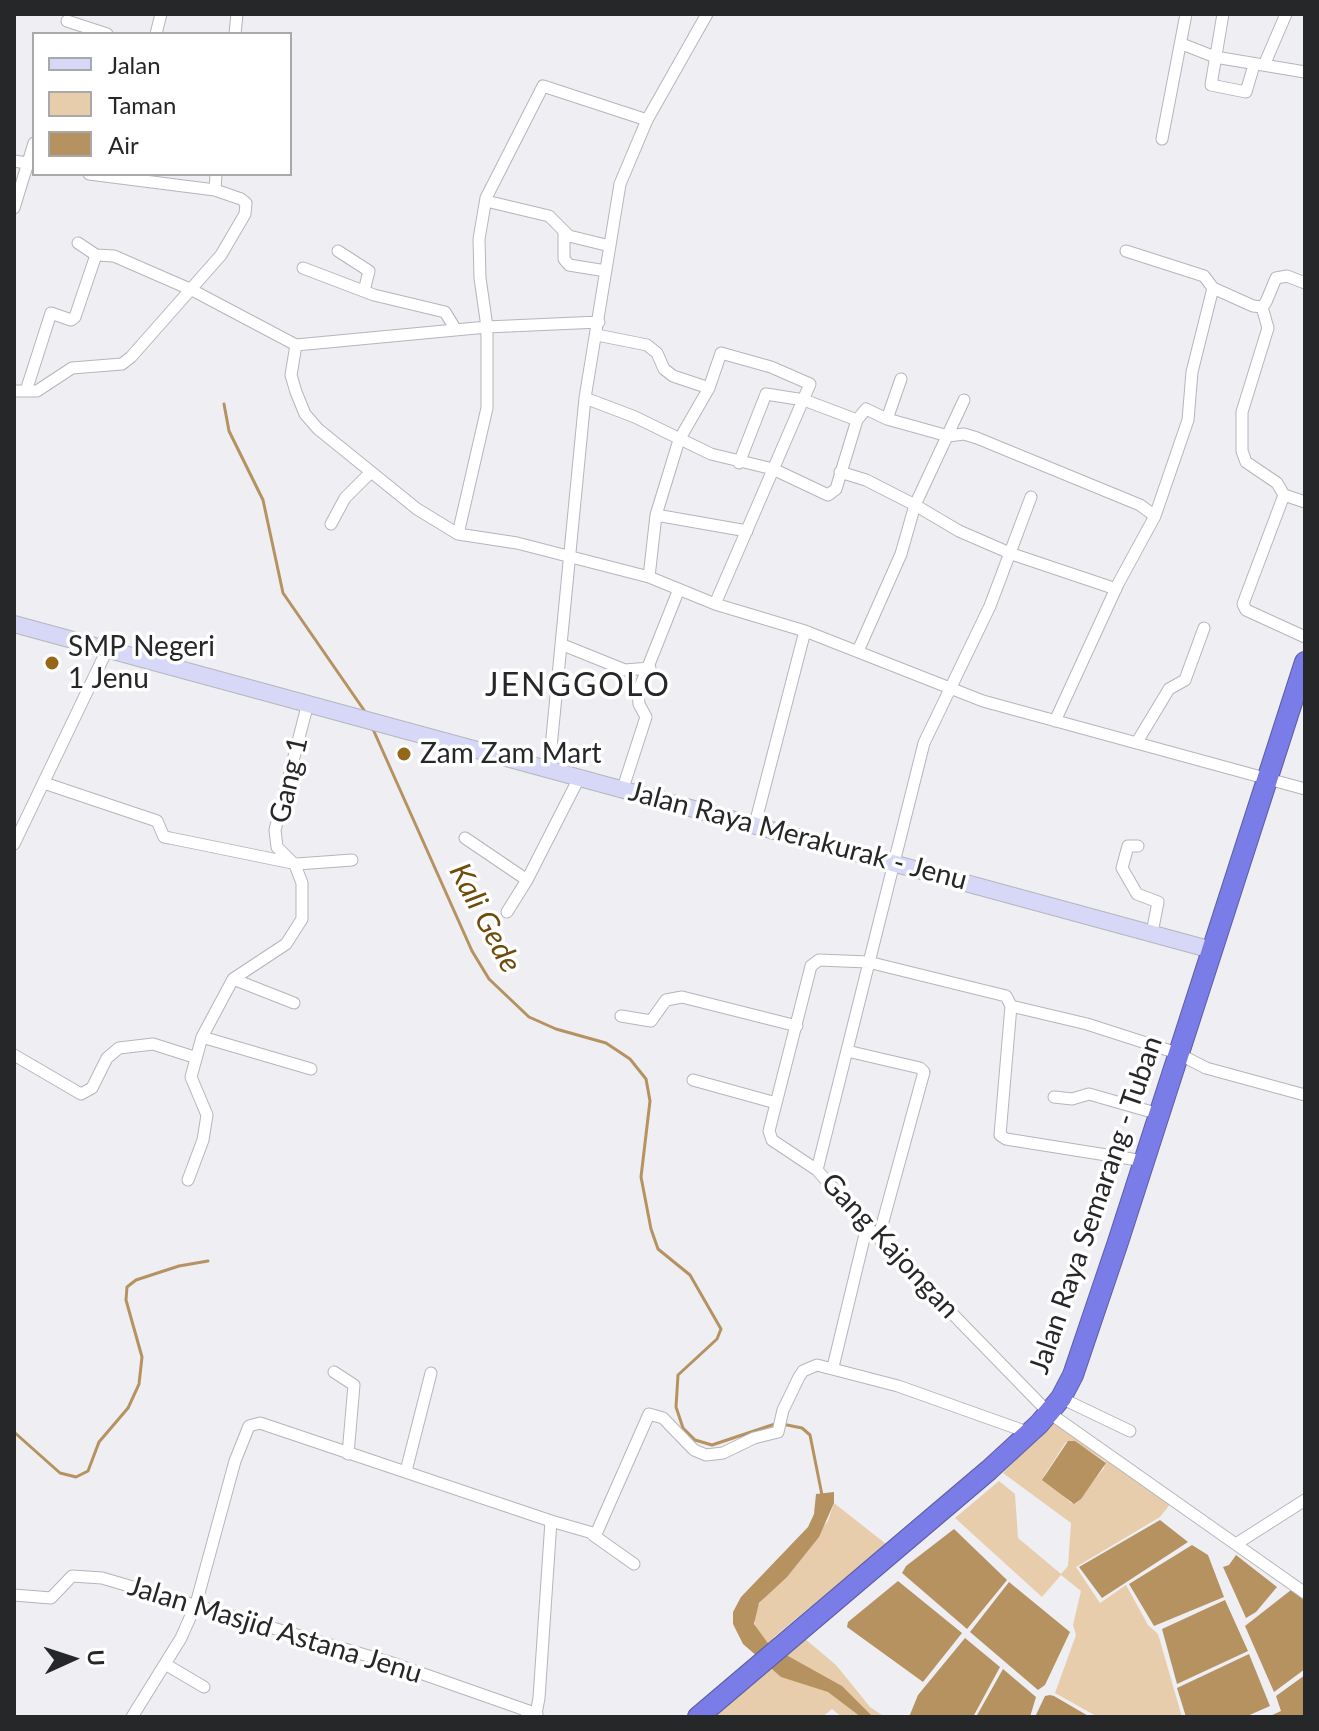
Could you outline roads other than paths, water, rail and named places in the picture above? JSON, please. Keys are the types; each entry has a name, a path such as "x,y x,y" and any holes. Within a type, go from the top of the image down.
{"highway":[{"name":"Jalan Raya Semarang - Tuban","path":"698,1717 1030,1433 1054,1405 1073,1375 1305,665"}],"main road":[{"name":"Jalan Raya Merakurak - Jenu","path":"14,624 386,722 1212,950"}],"street":[{"path":"549,768 585,398 620,184 647,120 707,14"},
{"path":"1162,139 1186,14"},
{"path":"1223,14 1210,84 1214,88 1246,92 1286,14"},
{"path":"67,18 102,32"},
{"path":"1182,44 1215,57 1305,72"},
{"path":"458,534 487,408 487,327 480,278 479,239 486,201 531,114 539,88 547,86 647,120"},
{"path":"14,161 31,163 14,208"},
{"path":"96,255 75,317 71,320 51,313 20,391 42,389 72,368 122,364 221,255 245,214 246,203 241,199 215,190 105,176"},
{"path":"215,190 216,176"},
{"path":"486,201 549,216 564,233 610,246"},
{"path":"564,233 564,259 569,265 606,271"},
{"path":"78,243 96,255 114,256 192,290 296,345 487,327 598,328 647,345 657,353 664,369 709,388"},
{"path":"338,251 369,271 364,291"},
{"path":"1126,251 1204,276 1213,288 1262,307"},
{"path":"303,268 364,291 445,312 456,330"},
{"path":"1305,283 1287,276 1276,278 1262,307 1268,328 1242,412 1242,451 1246,462 1277,483 1284,495 1305,502"},
{"path":"1055,721 1116,589 1155,516 1188,420 1187,399 1213,288"},
{"path":"296,345 291,375 305,414 341,450 458,534 517,543 649,577 715,604 805,631 950,689 1305,789"},
{"path":"649,577 656,515 679,440 709,388 724,352 807,382 811,387 715,604"},
{"path":"887,419 901,379"},
{"path":"739,463 764,395 804,400 857,420"},
{"path":"585,398 635,417 679,440 739,463 773,469 828,495 836,489 857,420 866,409 887,419 948,436 964,434 977,438 1140,505 1155,516"},
{"path":"858,651 901,554 915,505 964,400"},
{"path":"331,524 345,498 371,472"},
{"path":"840,472 858,477 959,531 1012,554 1116,589"},
{"path":"1284,495 1243,604 1246,610 1305,637"},
{"name":"Gang Kajongan","path":"1031,497 1012,554 924,743 817,1170 867,1226 1054,1405"},
{"path":"656,515 747,531"},
{"path":"623,788 646,717 639,704 638,692 679,589"},
{"path":"1137,742 1169,689 1185,680 1204,628"},
{"path":"755,824 805,631"},
{"path":"563,645 625,670 650,668"},
{"path":"14,844 107,650"},
{"name":"Gang 1","path":"188,1180 203,1140 207,1115 192,1084 194,1057 202,1037 233,979 286,944 302,919 302,883 295,865 277,847 275,830 308,703"},
{"path":"507,912 527,880 580,776"},
{"path":"44,783 157,821 164,837 302,864 352,860"},
{"path":"465,838 527,880"},
{"path":"1138,846 1128,846 1122,868 1134,891 1158,902 1152,933"},
{"path":"817,1170 772,1140 769,1131 814,963 868,962 1006,996 1011,1006 1000,1135 1006,1139 1144,1161"},
{"path":"233,979 294,1003"},
{"path":"621,1016 651,1021 666,1000 682,997 797,1026"},
{"path":"1011,1006 1067,1018 1177,1053 1206,1068 1305,1095"},
{"path":"202,1037 311,1069"},
{"path":"14,1055 81,1094 92,1088 107,1058 119,1048 153,1044 194,1057"},
{"path":"847,1051 920,1068 924,1072 879,1236"},
{"path":"693,1080 776,1103"},
{"path":"1054,1097 1072,1099 1089,1094 1159,1114"},
{"path":"833,1367 867,1226"},
{"path":"593,1535 649,1414 659,1414 681,1441 706,1455 723,1453 754,1438 779,1431 781,1417 803,1371 817,1365 833,1367 954,1404 1030,1433"},
{"path":"334,1372 354,1385 348,1454"},
{"path":"406,1471 431,1373"},
{"path":"1054,1405 1130,1431"},
{"path":"1054,1405 1305,1593"},
{"path":"132,1717 165,1664 196,1604 231,1474 249,1426 260,1423 593,1535 634,1564"},
{"path":"1236,1544 1305,1500"},
{"path":"535,1716 551,1521"},
{"name":"Jalan Masjid Astana Jenu","path":"14,1595 54,1597 72,1576 86,1575 196,1604 389,1662 535,1716"},
{"path":"165,1664 204,1687"}],"water":[{"path":"1068,1441 1075,1441 1106,1463 1081,1499 1074,1504 1042,1480"},
{"path":"834,1492 834,1503 819,1537 787,1577 759,1603 754,1624 770,1646 842,1686 873,1717 861,1717 828,1692 781,1677 743,1644 733,1624 733,1612 741,1597 808,1527 814,1514 816,1494"},
{"path":"1160,1520 1188,1542 1102,1598 1079,1567"},
{"path":"954,1529 1007,1580 967,1629 902,1573 906,1566"},
{"path":"1192,1545 1208,1555 1224,1597 1154,1626 1129,1584"},
{"path":"1236,1555 1277,1587 1256,1612 1246,1618 1223,1567 1229,1565"},
{"path":"898,1581 962,1633 923,1682 847,1627 848,1622"},
{"path":"1009,1582 1070,1632 1045,1685 1038,1690 970,1632"},
{"path":"1291,1590 1305,1601 1305,1669 1274,1692 1245,1626"},
{"path":"1225,1600 1248,1651 1177,1684 1162,1629"},
{"path":"965,1638 1000,1667 973,1717 909,1717 918,1695"},
{"path":"1249,1654 1270,1706 1245,1717 1186,1717 1177,1688"},
{"path":"1003,1669 1036,1697 1030,1717 976,1717"},
{"path":"1305,1675 1305,1717 1268,1717 1281,1711 1276,1696"},
{"path":"1050,1695 1090,1717 1035,1717 1045,1696"}],"waterway":[{"name":"Kali Gede","path":"224,404 229,431 263,500 283,593 366,713"},
{"name":"Kali Gede","path":"372,727 472,951 489,979 529,1017 556,1029 606,1043 630,1059 646,1079 650,1101 641,1177 651,1229 658,1249 690,1275 721,1329 717,1339 678,1375 676,1407 683,1428 695,1440 712,1445 775,1424"},
{"path":"14,1432 60,1473 76,1477 88,1471 99,1442 128,1408 139,1384 142,1357 126,1300 127,1287 136,1280 179,1266 208,1261"},
{"name":"Kali Gede","path":"782,1424 802,1428 810,1435 822,1495"}],"place":[{"name":"SMP Negeri 1 Jenu","path":"52,663"},
{"name":"Zam Zam Mart","path":"404,754"}],"district":[{"name":"JENGGOLO","path":"578,686"}]}
